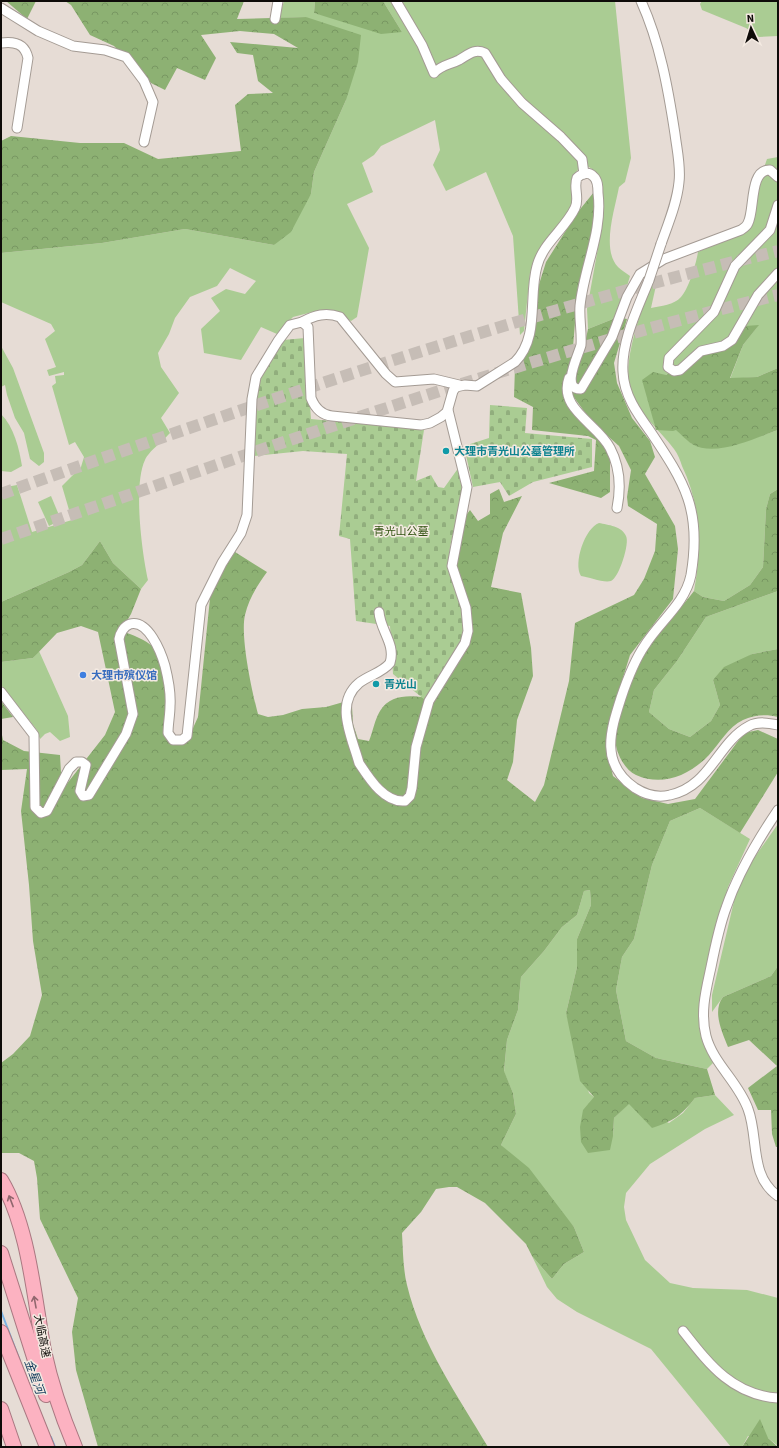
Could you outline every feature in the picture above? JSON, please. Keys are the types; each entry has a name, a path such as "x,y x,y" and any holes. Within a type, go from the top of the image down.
{"highway":[{"name":"大临高速","path":"1,1180 10,1198 18,1223 29,1267 44,1352 53,1387 75,1447"},
{"name":"大临高速","path":"1,1253 64,1447"},
{"path":"1,1332 47,1447"},
{"path":"1,1409 14,1447"},
{"path":"1,1435 5,1447"}],"street":[{"path":"275,19 278,1"},
{"path":"396,1 422,45 434,74 443,65 458,60 470,52 477,51 485,53 501,79 522,104 561,137 582,159 584,174"},
{"path":"641,1 661,57 673,119 680,169 678,193 627,342 623,361 626,390 637,413 673,465 680,478 692,510 695,539 691,574 686,592 640,651 626,684 610,731 610,748 622,776 634,787 654,796 669,795 687,788 698,781 735,737 747,727 762,723 778,725"},
{"path":"1,8 38,31 73,46 105,50 126,57 144,82 153,102 144,142"},
{"path":"1,43 10,41 20,44 26,51 28,58 17,128"},
{"path":"570,375 573,385 577,389 582,388 612,336 632,285 644,271 677,254 743,229 750,219 755,187 760,173 764,170 770,170 778,177"},
{"path":"1,692 34,735 35,807 40,813 47,811 68,769 76,762 82,762 86,765 80,791 84,796 89,795 126,734 132,714 126,671 119,640 122,632 129,624 135,624 142,627 153,638 165,667 169,690 170,704 168,733 173,740 182,740 186,736 201,605 222,564 241,533 248,515 252,399 255,381 265,360 288,327 294,323 302,322 322,314 332,314 340,317 386,374 395,382 434,379 459,386 473,387 480,385 515,362 519,357 530,329 537,266 547,246 576,206 576,182 578,177 584,174 592,175 596,180 600,216 580,304 580,348 570,375 568,390 571,405 600,434 613,454 619,476 620,491 617,508"},
{"path":"778,205 768,234 735,266 714,312 669,358 668,367 674,371 680,370 700,351 723,346 732,340 758,295 778,273"},
{"path":"623,308 637,312"},
{"path":"302,322 307,326 309,335 312,398 314,404 322,413 332,416 420,425 430,423 442,417 448,410"},
{"path":"379,612 381,625 389,638 391,654 390,663 382,670 360,683 352,691 346,703 346,716 359,763 362,768 384,794 394,800 405,801 410,796 412,788 416,747 429,701 465,643 468,631 466,608 452,566 467,488 448,410 452,391 459,386"},
{"path":"778,810 750,854 728,903 720,925 703,1005 707,1037 717,1059 748,1108 758,1166 769,1188 778,1196"},
{"path":"683,1331 719,1373 734,1383 754,1392 778,1398"}],"green space":[{"path":"6,1 36,1 27,19"},
{"path":"65,1 244,1 237,19 306,17 361,35 358,62 346,100 314,172 311,194 291,232 274,245 185,229 102,243 1,253 1,141 11,136 80,143 124,143 158,159 241,151 235,105 248,94 273,93 258,81 253,55 237,53 230,42 298,48 274,34 240,31 201,35 216,58 205,80 177,68 165,90 151,83 114,46 90,35 71,5"},
{"path":"284,1 315,1 314,13 402,32 383,1 615,1 631,158 625,182 619,187 612,217 610,240 610,250 613,259 618,267 630,276 618,317 588,329 587,309 603,220 602,185 595,171 589,167 579,168 572,178 572,201 568,214 545,241 530,273 524,331 520,335 513,236 486,172 446,191 433,165 440,150 435,120 381,146 374,155 362,163 373,192 347,204 369,248 357,317 351,321 333,310 320,310 293,317 277,334 261,327 241,360 204,353 201,329 220,311 211,298 226,289 245,294 256,281 230,268 217,286 190,297 175,318 169,334 158,353 161,367 179,393 161,418 170,433 147,457 141,471 139,502 141,537 148,580 141,589 113,563 100,541 82,565 1,602 1,488 17,485 32,532 72,520 62,486 81,467 84,457 75,442 69,445 52,386 56,383 55,376 64,375 64,372 49,376 47,370 56,367 45,339 55,331 51,324 1,302 1,253 102,243 185,229 274,245 311,194 314,172 346,100 306,17 279,18"},
{"path":"315,1 383,1 402,32 381,34 314,13"},
{"path":"702,1 778,1 778,36 759,37 746,28 702,10 700,4"},
{"path":"778,157 778,368 757,377 730,379 743,345 758,326 731,345 693,356 666,375 651,408 655,428 641,411 631,394 628,372 632,344 654,273 657,281 651,308 663,306 678,300 684,293 689,282 698,252 750,227 755,215 758,185 767,159"},
{"path":"594,192 594,228 578,286 573,347 582,357 588,329 618,317 627,319 614,363 617,383 632,418 650,441 655,457 645,474 675,526 678,549 673,599 630,655 612,713 606,747 613,776 642,798 668,804 695,799 744,733 758,730 778,739 778,772 740,833 700,808 670,821 652,865 634,939 622,957 616,990 626,1041 656,1058 707,1069 715,1095 695,1098 676,1117 666,1123 652,1128 629,1104 614,1118 613,1136 610,1150 588,1153 581,1142 580,1127 583,1110 594,1097 580,1081 566,1013 577,967 577,939 591,905 590,890 584,891 577,915 562,927 544,951 521,977 518,1010 507,1040 504,1071 513,1093 516,1114 501,1145 529,1168 574,1227 584,1252 564,1264 552,1279 532,1256 526,1244 485,1203 457,1187 436,1189 421,1212 402,1233 403,1259 407,1285 421,1328 453,1389 488,1447 98,1447 76,1370 72,1332 78,1298 40,1219 37,1178 34,1161 19,1153 1,1153 1,1063 13,1054 30,1036 42,995 33,941 21,811 27,769 1,770 1,730 3,740 24,751 60,755 62,790 105,735 115,712 98,632 81,626 57,633 33,658 1,662 1,602 82,565 100,541 113,563 141,589 131,614 121,631 147,642 154,648 159,657 166,678 168,714 167,735 189,737 198,717 210,598 221,573 235,552 267,572 251,598 245,615 244,624 247,664 258,714 268,717 283,715 302,709 326,707 347,701 352,706 353,724 358,739 369,741 378,714 391,700 405,696 435,699 448,676 454,556 461,522 470,510 478,521 490,514 490,494 499,489 504,502 522,496 503,533 491,587 521,593 531,648 533,676 517,720 513,762 507,780 535,802 544,785 569,681 575,623 634,595 644,579 655,551 657,524 628,506 627,497 631,470 619,446 592,422 573,396 569,406 599,437 610,458 610,492 601,498 549,483 594,471 596,440 588,436 532,430 533,407 514,397 515,367 531,344 536,294 546,262 577,213"},
{"path":"759,325 743,345 730,378 757,377 778,368 778,430 747,442 712,449 701,448 692,444 676,430 656,430 642,380 653,372 666,375 693,356 731,345 745,326"},
{"name":"青光山公墓","path":"305,338 311,419 424,430 416,481 431,475 438,487 444,488 459,467 463,488 450,547 449,562 464,601 466,628 461,647 425,700 393,674 390,626 356,621 350,539 339,536 347,454 303,451 253,456 254,413 259,375 283,340"},
{"path":"1,346 13,368 44,453 44,462 39,466 30,459 24,433 15,418 5,385 1,387"},
{"path":"490,405 527,408 525,433 592,439 592,467 533,482 509,496 500,482 473,487 464,446 489,438"},
{"path":"1,414 6,419 13,431 22,466 11,472 1,471"},
{"path":"676,429 692,444 734,445 778,430 778,489 770,494 766,509 763,567 750,585 724,601 703,597 694,591 697,575 699,543 693,496 677,453 658,430"},
{"path":"778,489 778,591 706,617 677,661 654,690 649,712 669,729 690,737 711,721 720,705 713,680 724,667 752,654 778,649 778,717 756,716 743,720 729,731 702,762 676,777 656,780 636,775 624,764 618,753 615,742 616,725 633,678 651,643 694,591 703,597 724,601 750,585 763,567 766,509 770,494"},
{"path":"51,496 61,520 49,526 38,502"},
{"path":"599,523 618,528 624,533 627,540 625,553 620,567 617,574 611,581 600,581 581,576 579,570 579,555 582,546 589,532"},
{"path":"778,591 778,649 752,654 713,680 720,705 711,721 690,737 669,729 649,712 654,690 677,661 706,617"},
{"path":"39,651 68,716 70,737 60,741 50,732 45,734 40,739 37,730 1,685 1,662 33,658"},
{"path":"1,701 13,717 1,719"},
{"path":"700,808 750,839 728,887 701,998 715,1061 707,1069 656,1058 626,1041 616,990 622,957 634,939 652,865 670,821"},
{"path":"778,824 778,966 771,976 723,997 712,1012 712,995 735,897 747,868"},
{"path":"590,890 591,905 577,939 577,967 566,1013 589,1093 594,1097 613,1136 614,1118 629,1103 669,1123 683,1113 695,1098 715,1095 734,1115 705,1129 650,1164 626,1193 624,1207 626,1220 645,1260 670,1283 693,1288 747,1290 778,1298 778,1446 768,1438 748,1436 742,1447 731,1447 651,1349 577,1312 557,1299 547,1287 532,1256 552,1279 564,1264 584,1252 574,1227 501,1145 516,1114 513,1093 504,1072 507,1040 518,1010 521,977 544,951 562,927 577,915 584,891"},
{"path":"778,966 778,1146 776,1147 772,1134 771,1110 758,1110 748,1088 777,1066 749,1040 728,1047 719,1022 718,1009 723,997 771,976"},
{"path":"760,1419 768,1438 778,1447 742,1447"}],"waterway":[{"name":"金星河","path":"1,1311 20,1361"},
{"name":"金星河","path":"51,1437 55,1447"}],"tunnel":[{"path":"1,494 386,362 581,303 778,251"},
{"path":"1,539 290,440 484,377 679,320 778,295"}],"place":[{"name":"大理市青光山公墓管理所","path":"446,451"},
{"name":"大理市殡仪馆","path":"83,675"},
{"name":"青光山","path":"376,684"}]}
